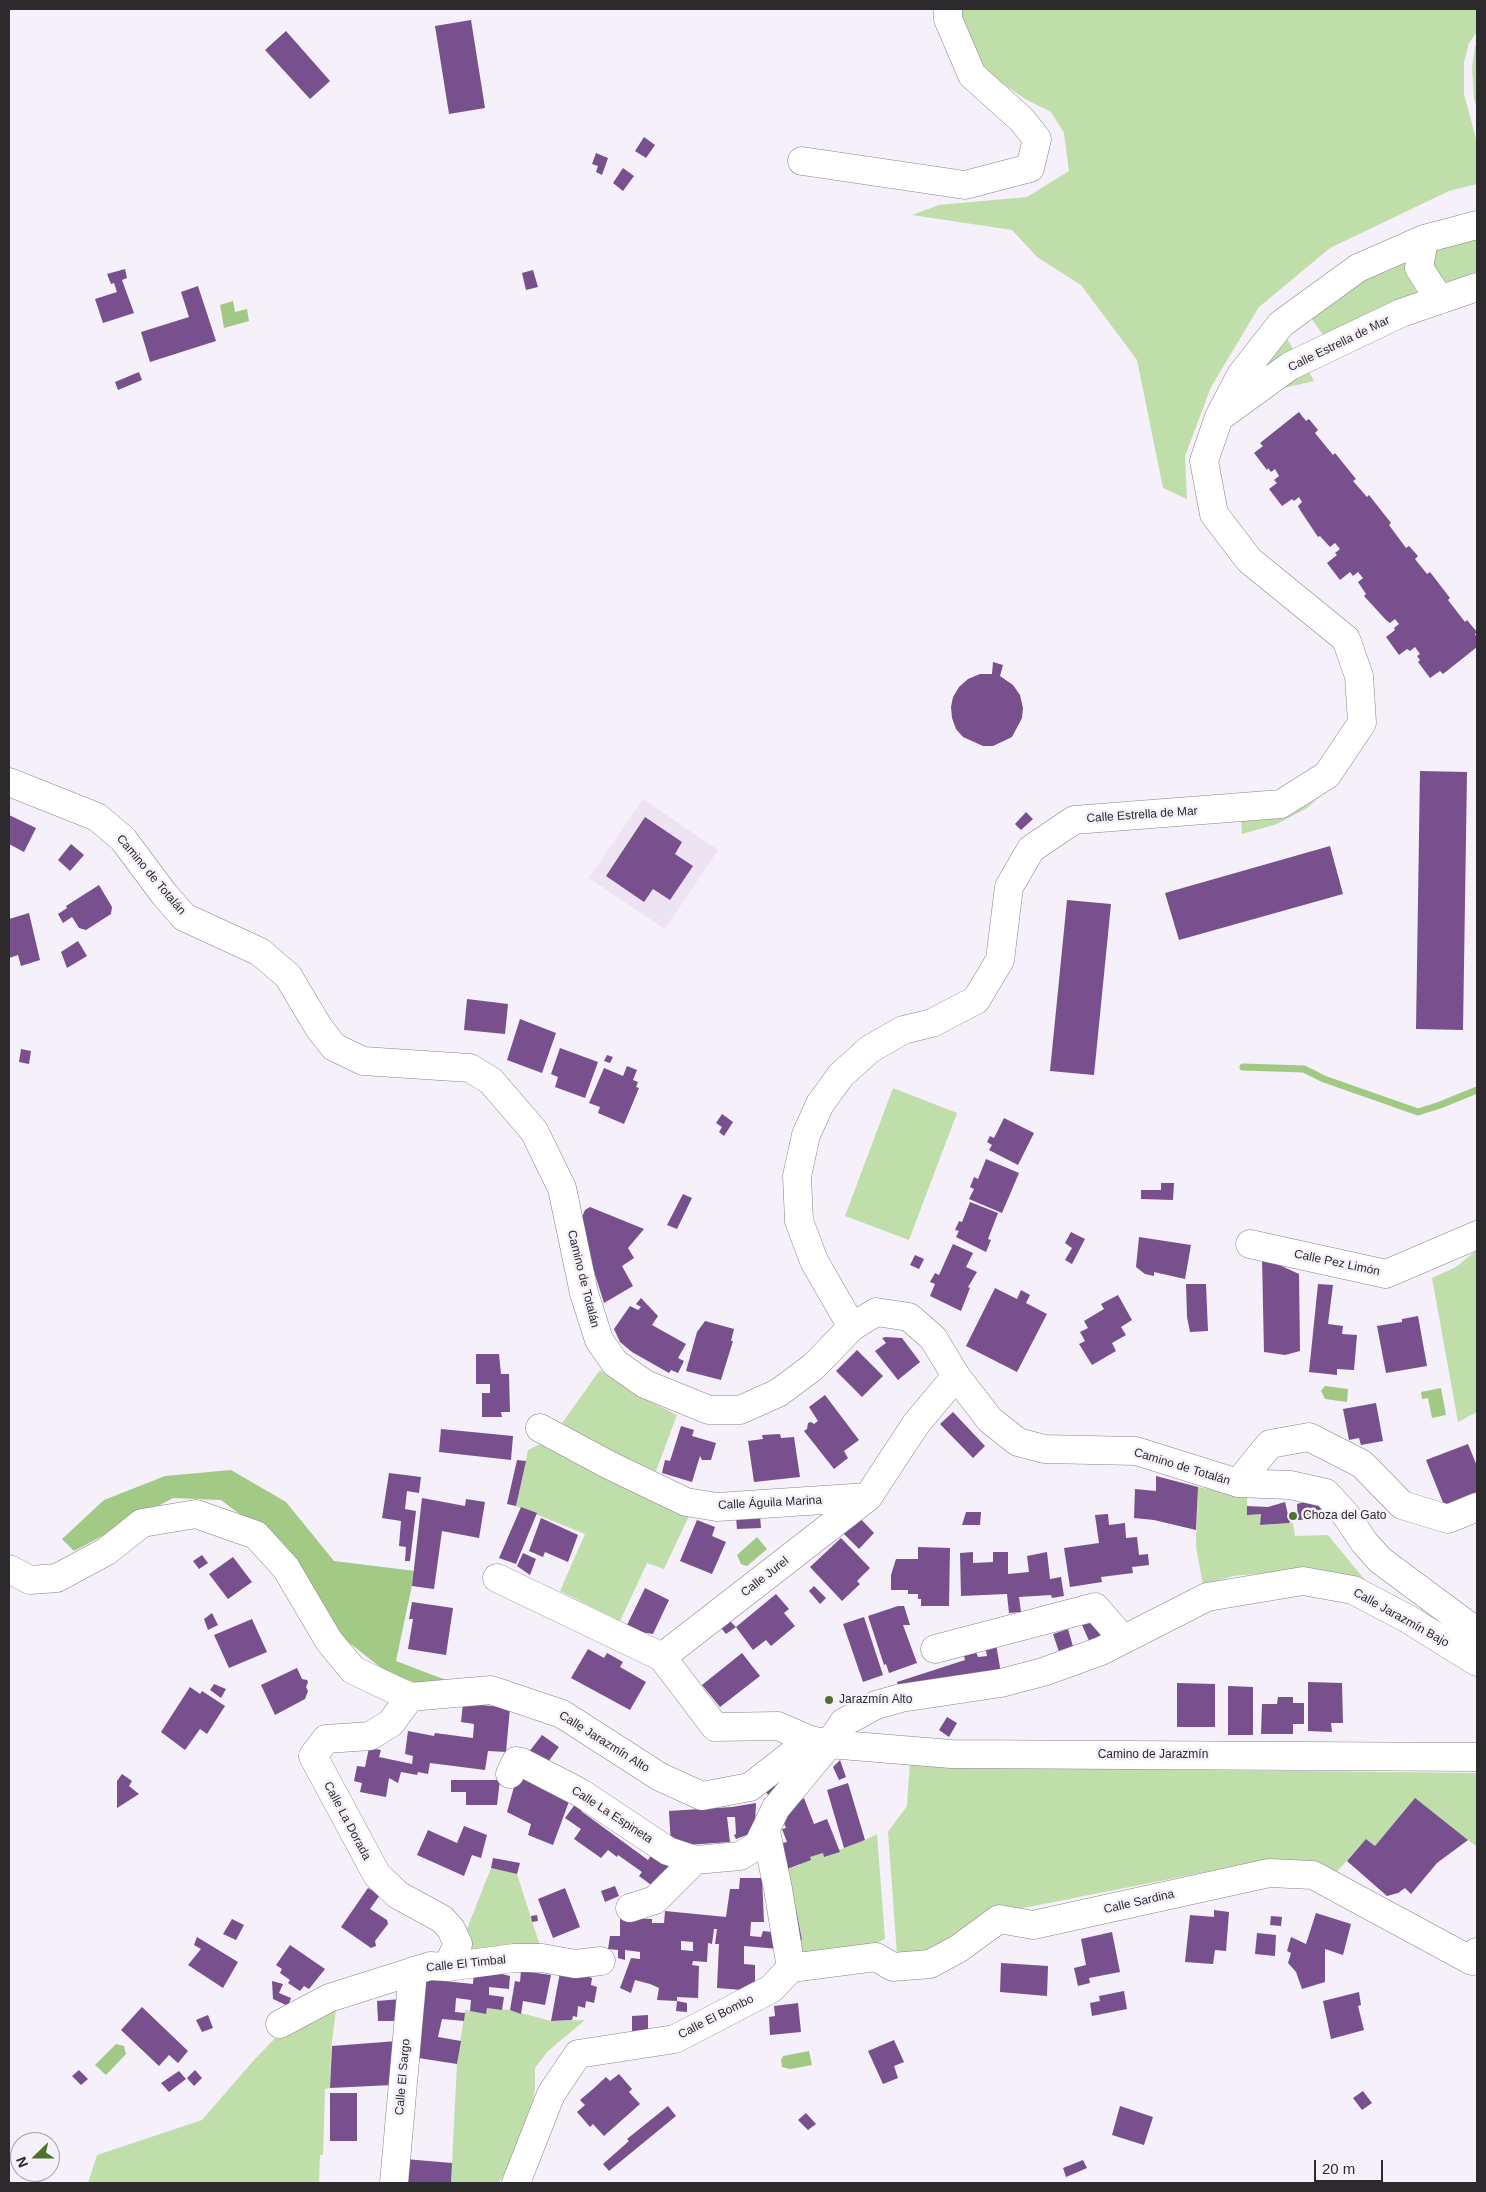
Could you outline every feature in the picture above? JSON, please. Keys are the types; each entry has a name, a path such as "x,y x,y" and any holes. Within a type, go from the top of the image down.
{"street":[{"path":"802,161 965,185 1030,168 1037,139 1022,120 972,76 948,19 948,9"},
{"name":"Calle Estrella de Mar","path":"852,1328 814,1261 799,1221 797,1176 806,1135 820,1104 841,1075 870,1049 903,1030 932,1023 976,1000 1000,960 1009,887 1031,849 1074,820 1281,804 1327,775 1362,723 1359,676 1346,639 1249,560 1214,514 1204,461 1219,417 1241,375 1281,324 1358,268 1424,239 1477,225"},
{"path":"1424,239 1419,268 1440,300"},
{"name":"Calle Estrella de Mar","path":"1219,417 1290,366 1401,313 1477,287"},
{"name":"Camino de Totalán","path":"9,782 96,817 124,838 164,894 184,917 260,952 288,976 319,1028 334,1047 363,1061 470,1068 491,1081 534,1131 562,1188 584,1293 599,1340 615,1362 645,1384 709,1410 740,1410 778,1393 813,1367 852,1328 876,1312 909,1317 933,1338 956,1376 990,1420 1018,1442 1044,1449 1136,1451 1238,1484 1290,1485 1326,1493 1346,1515 1364,1542 1380,1560 1477,1632"},
{"name":"Calle Pez Limón","path":"1250,1244 1386,1274 1477,1235"},
{"path":"868,1497 916,1424 956,1376"},
{"name":"Calle Águila Marina","path":"540,1428 609,1465 686,1502 717,1507 868,1497"},
{"path":"1238,1484 1270,1444 1309,1436 1362,1464 1402,1506 1448,1519 1477,1507"},
{"name":"Calle Jurel","path":"662,1657 868,1497"},
{"path":"9,1569 30,1580 57,1578 107,1551 142,1523 196,1514 256,1535 286,1568 329,1642 353,1670 410,1697"},
{"path":"497,1578 662,1657 715,1727 778,1726 820,1742 776,1808 766,1832 758,1845 740,1856 695,1860 655,1900 630,1908"},
{"name":"Calle Jarazmín Bajo","path":"820,1742 844,1722 876,1705 901,1698 1001,1683 1043,1672 1100,1651 1207,1597 1303,1581 1353,1590 1408,1619 1477,1662"},
{"path":"935,1649 1095,1607 1123,1639"},
{"name":"Calle Jarazmín Alto","path":"410,1697 491,1690 562,1714 660,1777 702,1796 750,1787 820,1742"},
{"name":"Calle La Dorada","path":"410,1697 391,1723 370,1736 326,1739 312,1756 377,1875 398,1896 442,1919 452,1929 458,1944 447,1967"},
{"name":"Camino de Jarazmín","path":"820,1742 951,1754 1477,1757"},
{"name":"Calle La Espineta","path":"510,1774 516,1761 521,1762 581,1792 668,1851 695,1860"},
{"path":"766,1832 791,1968"},
{"name":"Calle Sardina","path":"791,1968 876,1957 893,1967 930,1964 958,1949 999,1919 1033,1925 1269,1873 1313,1875 1472,1960 1477,1952"},
{"name":"Calle El Timbal","path":"280,2024 329,1998 430,1966 447,1967 514,1958 542,1958 575,1964 601,1961"},
{"name":"Calle El Bombo","path":"516,2183 551,2094 578,2054 675,2038 771,1989 791,1968"},
{"name":"Calle El Sargo","path":"394,2183 413,1971"}],"shaded area":[{"path":"958,9 1477,9 1477,32 1469,43 1464,62 1464,94 1477,143 1477,184 1449,191 1330,248 1259,307 1211,387 1185,456 1187,499 1163,488 1137,360 1081,285 1037,257 1012,230 912,215 939,205 1027,197 1069,171 1064,133 1051,112 1025,99 985,71"},
{"path":"1477,44 1477,108 1474,99 1472,68 1475,46"},
{"path":"1477,231 1477,278 1453,285 1443,282 1433,275 1433,250"},
{"path":"1404,257 1407,275 1419,296 1326,339 1309,315 1340,293"},
{"path":"233,301 235,312 247,309 249,321 224,328 220,305"},
{"path":"1286,337 1297,355 1252,375"},
{"path":"1307,368 1314,381 1271,391"},
{"path":"1319,798 1307,808 1277,824 1242,834 1241,818 1282,814 1307,805"},
{"path":"643,799 718,850 665,929 589,878"},
{"path":"893,1088 957,1113 909,1240 845,1216"},
{"path":"1477,1250 1477,1412 1458,1422 1432,1278 1456,1267"},
{"path":"600,1370 635,1394 677,1415 656,1471 603,1452 562,1423"},
{"path":"1325,1386 1348,1389 1347,1402 1325,1399 1321,1391"},
{"path":"1441,1388 1446,1415 1432,1418 1428,1398 1422,1399 1421,1392"},
{"path":"542,1443 690,1514 664,1569 647,1563 620,1621 560,1591 585,1534 516,1506 528,1450"},
{"path":"231,1470 286,1502 334,1561 415,1571 396,1661 459,1685 426,1687 385,1671 342,1637 283,1547 221,1500 173,1498 74,1551 62,1539 104,1500 165,1476"},
{"path":"1198,1487 1247,1497 1247,1514 1261,1514 1261,1525 1293,1523 1295,1536 1328,1535 1374,1591 1299,1570 1233,1576 1203,1585 1196,1547"},
{"path":"757,1537 767,1549 747,1566 741,1564 737,1555"},
{"path":"910,1761 946,1767 1477,1773 1477,1845 1415,1799 1375,1846 1366,1839 1334,1875 1321,1869 1231,1867 1003,1912 918,1958 897,1955 888,1832 907,1806"},
{"path":"877,1834 885,1939 857,1953 796,1962 795,1941 802,1939 796,1909 790,1910 782,1871 800,1865 810,1857 823,1853 825,1857 840,1852 839,1850"},
{"path":"491,1868 517,1874 542,1952 469,1955 465,1934"},
{"path":"337,2003 331,2049 330,2088 325,2089 323,2155 320,2155 319,2183 88,2183 97,2155 202,2120 283,2030"},
{"path":"487,2008 510,2010 551,2021 585,2020 547,2052 535,2068 535,2089 526,2135 499,2183 451,2183 457,2064 465,2010 486,2014"},
{"path":"116,2044 124,2046 126,2054 106,2075 95,2065"},
{"path":"809,2051 812,2065 790,2069 782,2067 781,2060 783,2056"}],"building":[{"path":"471,20 485,108 449,114 435,26"},
{"path":"286,31 330,81 310,99 265,50"},
{"path":"644,137 655,145 646,158 635,151"},
{"path":"596,153 608,158 602,175 596,172 598,166 592,164"},
{"path":"623,168 634,176 623,191 613,183"},
{"path":"125,269 127,278 122,280 134,313 103,323 95,299 117,292 114,283 111,284 107,274"},
{"path":"533,270 538,287 526,290 522,273"},
{"path":"198,286 216,341 150,362 141,332 189,317 181,292"},
{"path":"139,372 142,380 118,390 115,382"},
{"path":"1299,412 1306,421 1309,419 1318,430 1315,433 1333,455 1335,453 1356,479 1353,481 1367,497 1369,495 1391,523 1389,525 1406,548 1409,546 1418,556 1415,559 1427,574 1430,572 1465,622 1467,620 1477,632 1475,634 1477,647 1443,674 1440,671 1430,678 1418,662 1420,660 1417,656 1420,654 1415,647 1410,651 1407,649 1399,655 1386,637 1399,624 1395,619 1390,623 1386,620 1364,596 1366,594 1358,582 1363,578 1358,572 1353,576 1350,572 1340,580 1327,563 1337,555 1335,553 1340,549 1335,543 1330,547 1320,536 1318,537 1298,506 1302,502 1299,497 1294,501 1292,499 1282,506 1269,489 1277,483 1274,480 1279,476 1275,469 1271,472 1268,468 1267,470 1254,453 1263,446 1260,443"},
{"path":"993,662 1003,665 1000,676 1013,685 1020,695 1023,708 1022,718 1012,737 993,746 983,746 963,737 956,729 951,707 953,697 959,687 968,679 980,674 992,674"},
{"path":"1420,771 1467,772 1463,1030 1416,1029"},
{"path":"1026,812 1033,819 1021,830 1015,824"},
{"path":"9,815 36,828 24,852 9,844"},
{"path":"645,817 682,842 675,854 693,866 670,900 653,889 644,902 606,876"},
{"path":"71,844 84,855 70,871 58,860"},
{"path":"1330,846 1343,894 1179,940 1165,893"},
{"path":"99,885 112,907 111,914 86,930 79,928 72,917 63,923 58,914 67,908 66,906"},
{"path":"1067,900 1111,904 1094,1075 1050,1071"},
{"path":"29,913 40,960 21,966 18,955 9,958 9,919"},
{"path":"78,941 87,956 67,968 61,952"},
{"path":"467,999 508,1004 505,1034 464,1030"},
{"path":"520,1019 556,1033 542,1073 507,1060"},
{"path":"560,1048 598,1062 585,1098 555,1087 558,1077 551,1074"},
{"path":"21,1049 31,1051 29,1064 19,1062"},
{"path":"607,1055 613,1057 610,1063 604,1061"},
{"path":"627,1066 637,1070 633,1080 638,1082 636,1087 639,1088 624,1124 598,1113 600,1107 589,1103 604,1068 623,1076"},
{"path":"722,1114 733,1122 724,1136 719,1132 722,1127 716,1123"},
{"path":"1004,1118 1034,1133 1018,1165 989,1150 992,1145 987,1142 990,1136 994,1138"},
{"path":"986,1159 1019,1173 1002,1213 969,1199 974,1189 970,1187 974,1177 978,1179"},
{"path":"1161,1183 1174,1183 1173,1200 1141,1199 1141,1190 1161,1190"},
{"path":"683,1194 692,1198 677,1229 667,1225"},
{"path":"970,1202 998,1213 988,1239 991,1240 986,1252 956,1237 959,1231 955,1230 959,1221 962,1222"},
{"path":"590,1207 644,1229 628,1248 634,1258 622,1266 633,1286 604,1303 592,1265 582,1217 585,1210"},
{"path":"1071,1232 1085,1239 1072,1264 1065,1260 1072,1248 1065,1243"},
{"path":"1139,1237 1191,1245 1185,1279 1154,1272 1154,1276 1145,1274 1136,1267"},
{"path":"953,1244 973,1253 966,1267 977,1272 968,1287 970,1288 961,1311 930,1296 935,1284 930,1282 935,1273 939,1275"},
{"path":"915,1255 924,1259 919,1269 910,1265"},
{"path":"1262,1257 1299,1274 1300,1351 1285,1355 1264,1352"},
{"path":"1186,1284 1206,1284 1208,1331 1190,1332 1187,1317"},
{"path":"1318,1284 1333,1285 1328,1324 1343,1326 1342,1334 1357,1335 1354,1370 1337,1369 1337,1375 1309,1372"},
{"path":"995,1288 1017,1299 1021,1290 1030,1295 1026,1303 1047,1314 1017,1372 966,1346"},
{"path":"1118,1295 1132,1320 1121,1327 1126,1335 1112,1343 1116,1351 1092,1365 1079,1344 1085,1341 1080,1332 1088,1328 1084,1321 1104,1309 1101,1304"},
{"path":"641,1298 658,1316 652,1325 686,1344 678,1358 684,1361 678,1373 671,1370 669,1373 632,1352 620,1342 614,1329 630,1306 638,1310 641,1307 636,1304"},
{"path":"1418,1316 1427,1366 1386,1373 1377,1326 1402,1322 1402,1319"},
{"path":"705,1321 734,1329 731,1341 733,1341 721,1380 686,1371 697,1332"},
{"path":"882,1338 902,1338 920,1362 898,1380 875,1351 886,1343"},
{"path":"857,1350 883,1376 862,1397 836,1371"},
{"path":"476,1354 499,1354 501,1374 509,1374 510,1412 501,1412 502,1417 482,1417 482,1393 490,1393 490,1384 476,1384"},
{"path":"825,1395 859,1440 844,1451 848,1458 834,1469 804,1431 807,1429 808,1423 814,1424 818,1421 809,1407"},
{"path":"1376,1403 1383,1441 1361,1445 1359,1438 1349,1440 1343,1409"},
{"path":"953,1412 985,1446 973,1458 940,1424"},
{"path":"681,1426 694,1430 692,1436 716,1443 711,1460 702,1460 700,1456 692,1482 662,1473 665,1460 670,1461"},
{"path":"441,1429 513,1436 511,1460 439,1452"},
{"path":"780,1434 781,1438 794,1437 800,1477 754,1482 748,1441 763,1439 762,1435"},
{"path":"1468,1444 1477,1466 1477,1492 1444,1505 1426,1460"},
{"path":"517,1460 526,1461 516,1506 507,1504"},
{"path":"389,1473 421,1477 419,1493 407,1491 405,1509 416,1511 410,1561 405,1561 406,1547 399,1546 401,1521 382,1518"},
{"path":"1156,1476 1198,1487 1196,1530 1154,1520 1134,1518 1135,1489 1156,1491"},
{"path":"422,1498 465,1506 466,1499 485,1502 479,1538 442,1531 434,1589 412,1586"},
{"path":"1308,1501 1325,1505 1326,1514 1321,1515 1321,1519 1298,1520 1297,1504"},
{"path":"1285,1502 1290,1523 1260,1525 1261,1514 1247,1515 1247,1506 1268,1507"},
{"path":"521,1507 537,1513 516,1564 499,1558"},
{"path":"966,1512 981,1512 980,1525 962,1525"},
{"path":"1108,1514 1109,1525 1125,1523 1126,1538 1137,1537 1139,1555 1148,1554 1149,1565 1132,1567 1133,1573 1101,1577 1102,1582 1070,1587 1064,1548 1099,1543 1095,1515"},
{"path":"760,1516 761,1528 737,1529 736,1517"},
{"path":"858,1516 874,1533 859,1549 842,1532"},
{"path":"541,1518 578,1535 568,1562 545,1552 543,1557 529,1551"},
{"path":"697,1520 715,1527 712,1536 726,1542 712,1574 680,1561"},
{"path":"841,1538 870,1568 857,1581 860,1584 842,1601 810,1567"},
{"path":"918,1547 950,1548 949,1606 921,1606 921,1599 918,1599 918,1594 908,1594 908,1590 891,1590 891,1575 896,1559 918,1559"},
{"path":"973,1552 973,1563 993,1562 993,1552 1008,1552 1008,1574 1029,1572 1027,1556 1047,1552 1050,1579 1061,1577 1064,1596 1052,1598 1051,1595 1019,1597 1021,1612 1009,1613 1007,1594 961,1596 960,1553"},
{"path":"523,1553 536,1559 530,1575 517,1566"},
{"path":"202,1555 208,1563 199,1569 193,1561"},
{"path":"233,1557 252,1582 228,1599 209,1574"},
{"path":"814,1586 826,1598 820,1604 809,1591"},
{"path":"645,1588 669,1600 653,1634 640,1632 627,1625"},
{"path":"776,1594 789,1609 784,1613 795,1626 771,1646 766,1640 753,1650 736,1627"},
{"path":"412,1602 453,1608 446,1655 408,1649 413,1619 409,1619"},
{"path":"898,1606 904,1606 910,1625 903,1625 917,1663 889,1673 886,1664 884,1665 868,1616"},
{"path":"212,1613 218,1625 208,1630 204,1619"},
{"path":"864,1617 883,1675 863,1682 843,1624"},
{"path":"252,1619 267,1652 229,1668 214,1635"},
{"path":"1094,1620 1102,1638 1090,1643 1082,1625"},
{"path":"730,1621 736,1627 726,1634 721,1628"},
{"path":"1068,1629 1074,1650 1060,1655 1053,1634"},
{"path":"996,1644 1001,1673 900,1692 897,1682 965,1660 964,1656 976,1652 978,1657 987,1656 985,1646"},
{"path":"588,1649 604,1658 607,1653 623,1662 620,1667 646,1682 630,1710 571,1678"},
{"path":"742,1653 760,1676 720,1707 702,1685"},
{"path":"297,1668 302,1679 308,1682 306,1687 308,1691 305,1699 275,1715 261,1685"},
{"path":"1308,1682 1342,1683 1343,1723 1331,1723 1332,1732 1308,1731"},
{"path":"1177,1683 1215,1684 1215,1727 1177,1727"},
{"path":"214,1684 226,1689 221,1698 210,1690"},
{"path":"1228,1686 1253,1687 1253,1735 1228,1735"},
{"path":"190,1687 200,1694 202,1691 225,1706 207,1734 200,1729 185,1750 161,1732"},
{"path":"1278,1697 1293,1697 1293,1703 1304,1703 1304,1724 1293,1724 1293,1734 1261,1734 1262,1704 1277,1704"},
{"path":"463,1703 510,1708 506,1752 488,1751 485,1770 430,1763 428,1774 418,1772 417,1775 401,1772 398,1783 389,1778 386,1797 360,1792 362,1783 354,1781 357,1766 365,1767 369,1748 381,1750 379,1757 412,1764 413,1756 405,1754 408,1731 434,1736 435,1733 473,1738 474,1724 461,1722"},
{"path":"947,1717 957,1723 949,1737 939,1730"},
{"path":"542,1735 559,1747 545,1766 529,1752"},
{"path":"840,1760 846,1777 839,1780 833,1767"},
{"path":"122,1774 132,1781 129,1786 139,1794 117,1808 117,1781"},
{"path":"517,1776 571,1796 553,1845 528,1835 531,1824 507,1812"},
{"path":"451,1780 500,1780 497,1805 466,1805 466,1792 451,1792"},
{"path":"772,1783 778,1789 770,1797 764,1790"},
{"path":"848,1783 865,1840 844,1848 827,1790"},
{"path":"804,1798 814,1824 827,1819 840,1852 824,1857 823,1853 810,1857 811,1860 782,1871 777,1844 787,1842 782,1829 786,1828 781,1816"},
{"path":"1415,1798 1468,1840 1437,1863 1411,1894 1405,1888 1398,1893 1387,1896 1347,1861 1366,1839 1375,1846"},
{"path":"579,1799 587,1803 581,1811 648,1860 654,1852 673,1866 658,1890 639,1876 642,1872 618,1855 617,1857 608,1850 601,1858 574,1839 581,1829 565,1818"},
{"path":"756,1803 755,1826 750,1828 752,1833 736,1839 734,1835 736,1834 735,1817 727,1817 730,1842 671,1846 669,1811 732,1807"},
{"path":"464,1826 487,1835 481,1858 472,1855 464,1876 417,1855 428,1830 457,1843"},
{"path":"493,1858 520,1863 517,1874 491,1868"},
{"path":"740,1878 762,1878 764,1922 751,1922 750,1936 761,1937 763,1931 780,1933 779,1949 744,1946 744,1964 755,1965 755,1983 742,1990 717,1988 719,1944 715,1944 717,1929 714,1929 712,1944 708,1943 707,1962 693,1961 692,1965 699,1966 698,1998 677,1997 677,2001 657,2000 659,1988 635,1980 631,1993 620,1988 631,1958 640,1959 640,1952 625,1950 625,1960 618,1958 618,1950 608,1949 610,1936 620,1936 620,1918 652,1919 652,1923 664,1923 665,1911 726,1917 730,1889 739,1889","holes":["681,1941 693,1942 693,1951 681,1950"]},
{"path":"615,1886 619,1896 605,1902 601,1891"},
{"path":"368,1888 380,1895 370,1909 387,1920 388,1924 375,1941 376,1946 371,1948 341,1927"},
{"path":"565,1888 580,1927 553,1938 538,1899"},
{"path":"796,1909 802,1940 795,1941 790,1910"},
{"path":"1214,1910 1229,1912 1226,1951 1215,1950 1213,1964 1185,1962 1190,1915 1214,1917"},
{"path":"1316,1913 1351,1924 1343,1955 1325,1949 1325,1982 1302,1989 1296,1972 1288,1963 1291,1953 1287,1951 1291,1937 1306,1944"},
{"path":"537,1915 538,1921 532,1922 531,1916"},
{"path":"1271,1916 1282,1917 1281,1926 1270,1925"},
{"path":"232,1919 244,1925 236,1940 223,1934"},
{"path":"1112,1932 1120,1972 1089,1978 1090,1983 1078,1986 1074,1968 1086,1965 1081,1939"},
{"path":"1257,1933 1276,1935 1275,1956 1255,1954"},
{"path":"197,1937 238,1962 223,1988 188,1965 201,1949 194,1945"},
{"path":"290,1945 325,1969 309,1989 304,1986 300,1991 288,1983 290,1980 280,1973 282,1969 276,1965"},
{"path":"1001,1963 1048,1966 1047,1996 1000,1992"},
{"path":"561,1967 592,1978 591,1985 597,1987 594,2003 586,2001 585,2008 578,2006 577,2017 573,2016 572,2020 551,2021"},
{"path":"474,1971 510,1976 509,1989 489,1987 489,1995 504,1997 502,2010 487,2008 486,2014 470,2011 471,2000 456,1998 455,2012 465,2013 464,2021 442,2019 438,2037 461,2041 457,2064 412,2057 425,1979 473,1984"},
{"path":"521,1971 551,1975 545,2005 523,2001 521,2014 510,2010 515,1981 520,1982"},
{"path":"272,1981 283,1984 279,1993 291,1998 288,2006 273,1999"},
{"path":"1124,1991 1127,2009 1092,2016 1090,2003 1100,2001 1099,1996"},
{"path":"1359,1992 1361,2005 1358,2006 1364,2030 1331,2039 1323,2001"},
{"path":"401,1999 399,2021 378,2021 377,2001"},
{"path":"677,2001 687,2003 687,2012 676,2011"},
{"path":"798,2003 801,2032 770,2035 769,2017 775,2016 774,2006"},
{"path":"142,2007 188,2051 178,2063 169,2055 159,2066 121,2030"},
{"path":"208,2015 213,2028 202,2032 196,2020"},
{"path":"648,2015 648,2031 632,2032 632,2016"},
{"path":"894,2040 904,2062 894,2066 898,2078 883,2084 868,2051"},
{"path":"397,2041 392,2085 330,2088 332,2046"},
{"path":"79,2070 88,2079 81,2085 72,2076"},
{"path":"195,2070 202,2078 194,2086 187,2078"},
{"path":"179,2071 186,2079 169,2092 161,2083"},
{"path":"619,2074 632,2089 629,2092 640,2104 604,2136 593,2124 590,2127 577,2112 585,2105 580,2100 606,2077 610,2081"},
{"path":"1363,2091 1372,2103 1362,2110 1353,2098"},
{"path":"330,2093 357,2093 357,2141 330,2141"},
{"path":"668,2106 676,2116 609,2171 603,2164 629,2141 627,2139"},
{"path":"1120,2106 1153,2117 1144,2145 1112,2135"},
{"path":"806,2113 816,2124 808,2130 798,2120"},
{"path":"405,2159 452,2163 451,2183 403,2183"},
{"path":"1083,2160 1087,2168 1066,2177 1063,2168"}],"waterway":[{"path":"1243,1067 1304,1069 1324,1079 1418,1112 1477,1090"}],"place":[{"name":"Choza del Gato","path":"1293,1516"},
{"name":"Jarazmín Alto","path":"829,1700"}]}
